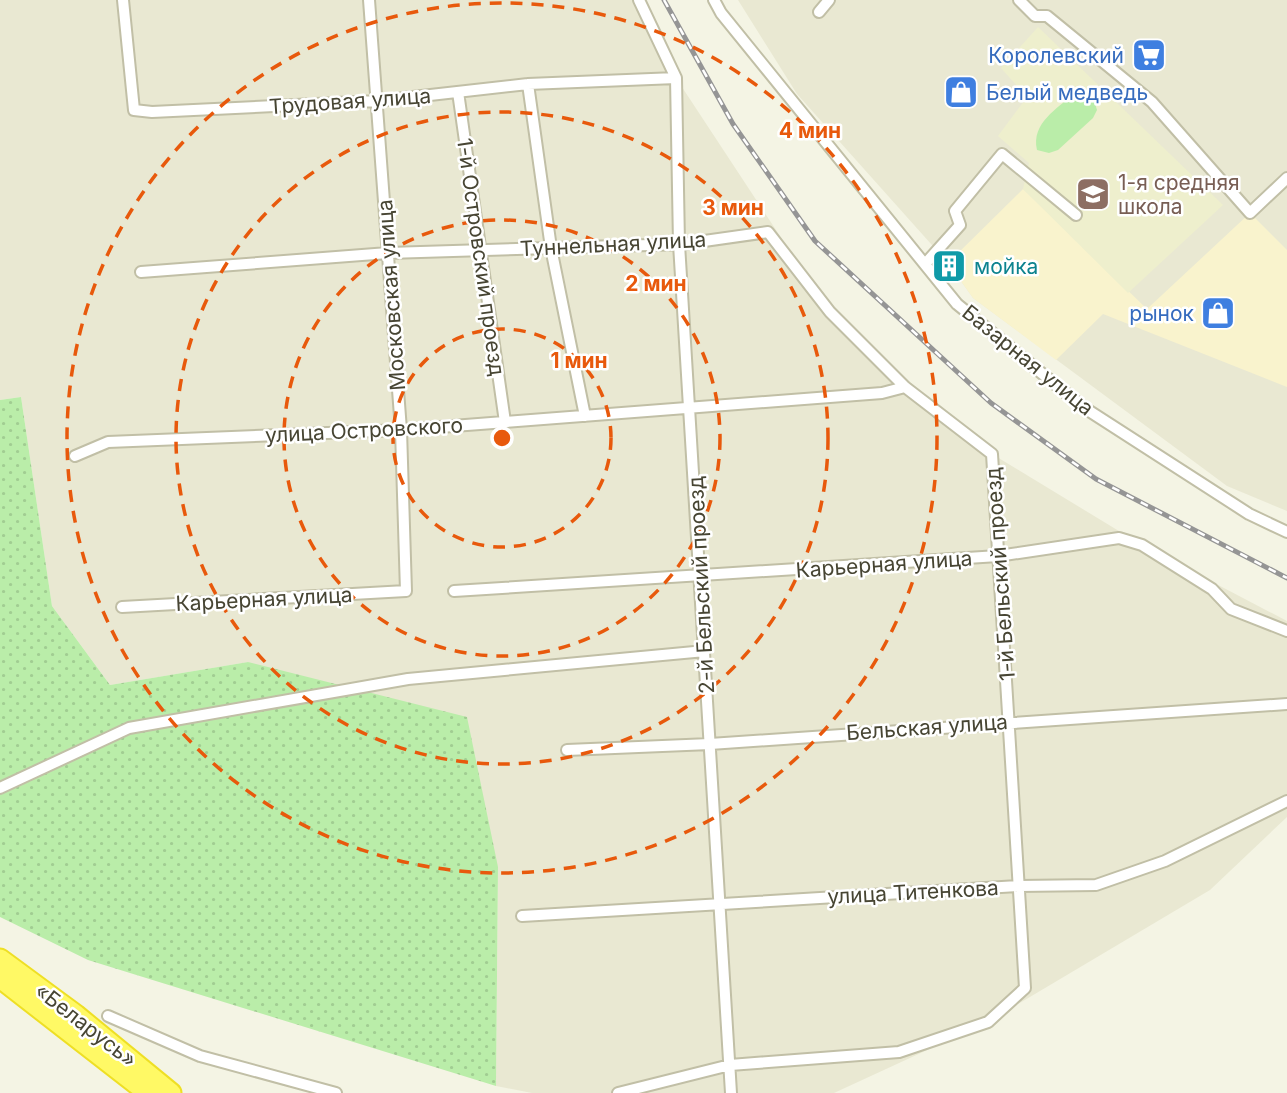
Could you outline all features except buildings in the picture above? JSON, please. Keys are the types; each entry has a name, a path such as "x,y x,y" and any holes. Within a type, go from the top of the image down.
{"highway":[{"name":"«Беларусь»","path":"0,959 76,1015 171,1093"},
{"name":"«Беларусь»","path":"0,978 148,1093"}],"street":[{"name":"Трудовая улица","path":"123,0 134,110 152,113 377,101 528,85 676,78"},
{"name":"Московская улица","path":"369,0 401,430 406,591"},
{"path":"639,0 676,78"},
{"name":"Базарная улица","path":"714,0 721,13 957,303 1083,407 1249,514 1287,531"},
{"path":"819,12 829,0"},
{"path":"1019,0 1035,16 1047,16 1152,102 1250,213 1287,178"},
{"name":"2-й Бельский проезд","path":"676,78 678,244 731,1093"},
{"path":"528,85 551,248 586,416"},
{"name":"1-й Островский проезд","path":"458,92 505,422"},
{"path":"925,264 960,225 955,211 1002,154 1076,215"},
{"name":"Туннельная улица","path":"141,272 388,253 678,244 768,232 830,312 905,387 992,454"},
{"name":"улица Островского","path":"75,456 108,442 401,430 882,393 905,387"},
{"name":"1-й Бельский проезд","path":"730,1065 899,1052 988,1022 1025,988 992,454"},
{"name":"Карьерная улица","path":"454,591 998,556 1119,538 1142,545 1212,589 1231,609 1287,631"},
{"name":"Карьерная улица","path":"122,607 406,591"},
{"path":"0,788 129,728 408,679 705,651"},
{"name":"Бельская улица","path":"567,750 710,744 1009,721 1287,704"},
{"name":"улица Титенкова","path":"522,916 720,902 1019,886 1096,885 1165,861 1287,801"},
{"path":"108,1016 200,1056 336,1093"},
{"path":"618,1093 730,1065"}],"shaded area":[{"path":"0,0 638,0 676,78 830,312 992,454 1142,545 1287,621 1287,817 1210,890 988,1022 834,1093 532,1093 496,1086 498,867 248,662 110,685 52,606 21,397 0,400"},
{"path":"738,0 1287,0 1287,511 1227,486 973,298 948,263 797,94"},
{"path":"1038,27 1223,205 1128,293 1023,189 1029,163 998,136 1027,97 1001,68"},
{"name":"рынок","path":"1023,189 1147,309 1250,213 1287,250 1287,387 1103,314 1056,360 973,298 948,263"}],"green space":[{"path":"1075,93 1083,93 1094,100 1097,110 1093,118 1058,150 1049,153 1037,150 1036,140 1042,124"},
{"path":"21,397 52,606 110,685 248,662 467,717 498,867 496,1086 88,960 0,917 0,400"}],"railway":[{"path":"664,0 733,124 815,241 991,403 1096,479 1287,578"}],"place":[{"name":"Королевский","path":"1149,55"},
{"name":"Белый медведь","path":"961,92"},
{"name":"1-я средняя школа","path":"1093,194"},
{"name":"мойка","path":"949,266"},
{"name":"рынок","path":"1218,313"}]}
